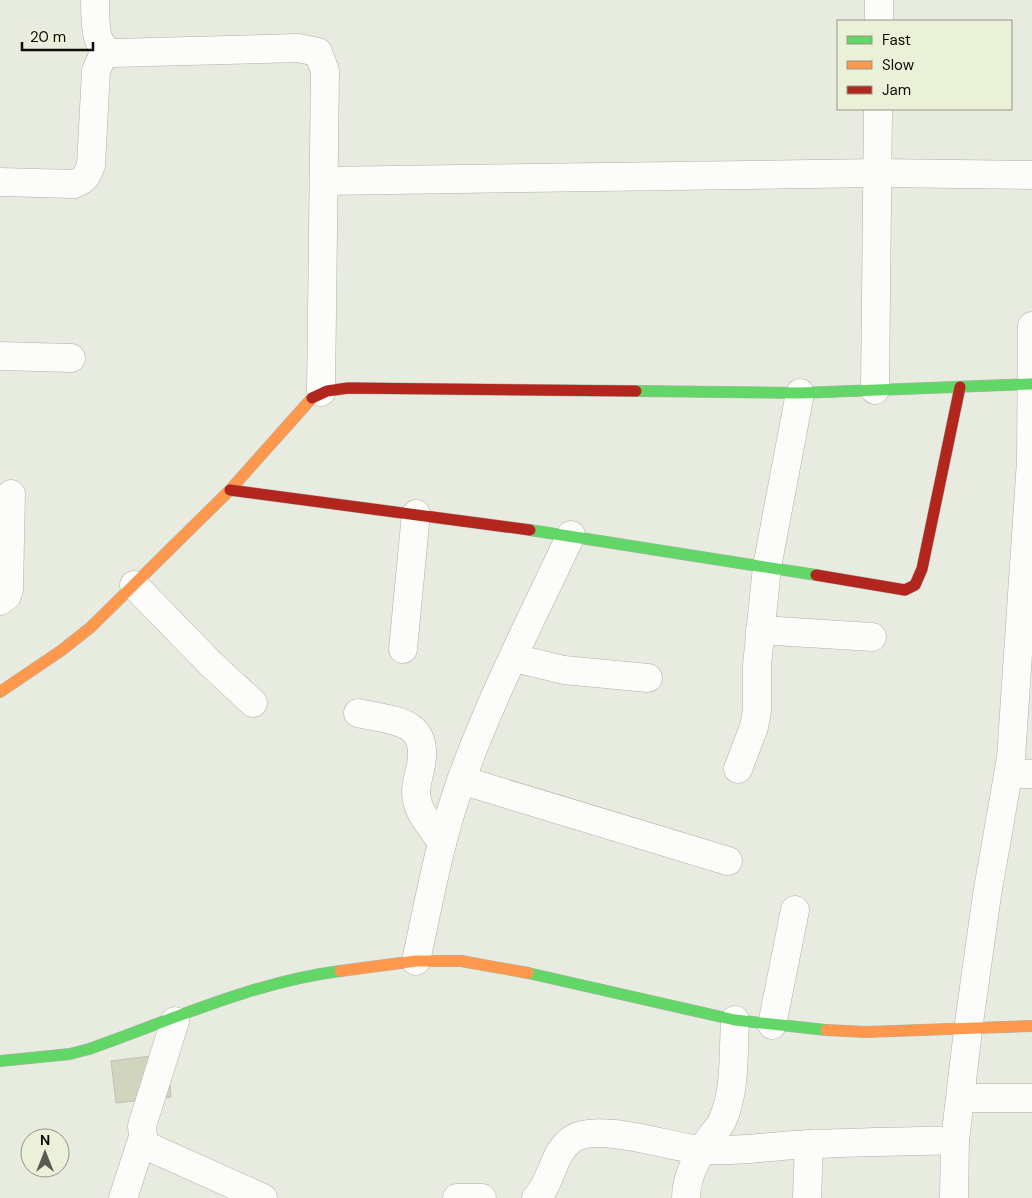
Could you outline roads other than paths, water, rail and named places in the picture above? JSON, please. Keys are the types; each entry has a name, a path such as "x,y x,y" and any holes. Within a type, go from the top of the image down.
{"street":[{"path":"95,0 97,33 105,50 113,53 298,48 318,52 325,71 321,392"},
{"path":"879,0 879,20"},
{"path":"0,182 74,184 82,181 87,176 91,166 96,71 105,50"},
{"path":"875,390 878,110"},
{"path":"325,181 877,173 1032,175"},
{"path":"954,1198 955,1140 987,895 1020,774 1032,461 1032,326"},
{"path":"0,356 71,358"},
{"path":"0,692 84,633 230,490 311,398 321,392 337,388 364,388 800,393 1031,384"},
{"path":"230,490 571,535 897,589 912,588 918,582 922,569 960,387"},
{"path":"738,770 754,727 757,710 757,665 767,567 800,393"},
{"path":"0,600 7,596 9,589 11,494"},
{"path":"403,649 416,514"},
{"path":"416,961 442,843 461,780 514,658 571,535"},
{"path":"134,585 210,663 253,703"},
{"path":"760,630 872,637"},
{"path":"514,658 564,670 648,678"},
{"path":"358,713 404,723 419,734 422,745 422,758 416,791 417,802 442,843"},
{"path":"461,780 728,861"},
{"path":"772,1025 794,910"},
{"path":"0,1061 70,1054 89,1049 175,1021 270,985 302,977 416,961 461,961 486,964 735,1020 772,1025 866,1032 968,1030 1032,1026"},
{"path":"686,1198 687,1181 701,1150 723,1122 730,1100 735,1020"},
{"path":"123,1198 143,1137 144,1121 175,1021"},
{"path":"961,1098 1032,1098"},
{"path":"536,1198 542,1191 558,1156 574,1137 606,1133 701,1150 808,1144 955,1140"},
{"path":"143,1137 147,1146 164,1155 263,1198"},
{"path":"807,1198 808,1144"},
{"path":"458,1198 482,1198"}]}
